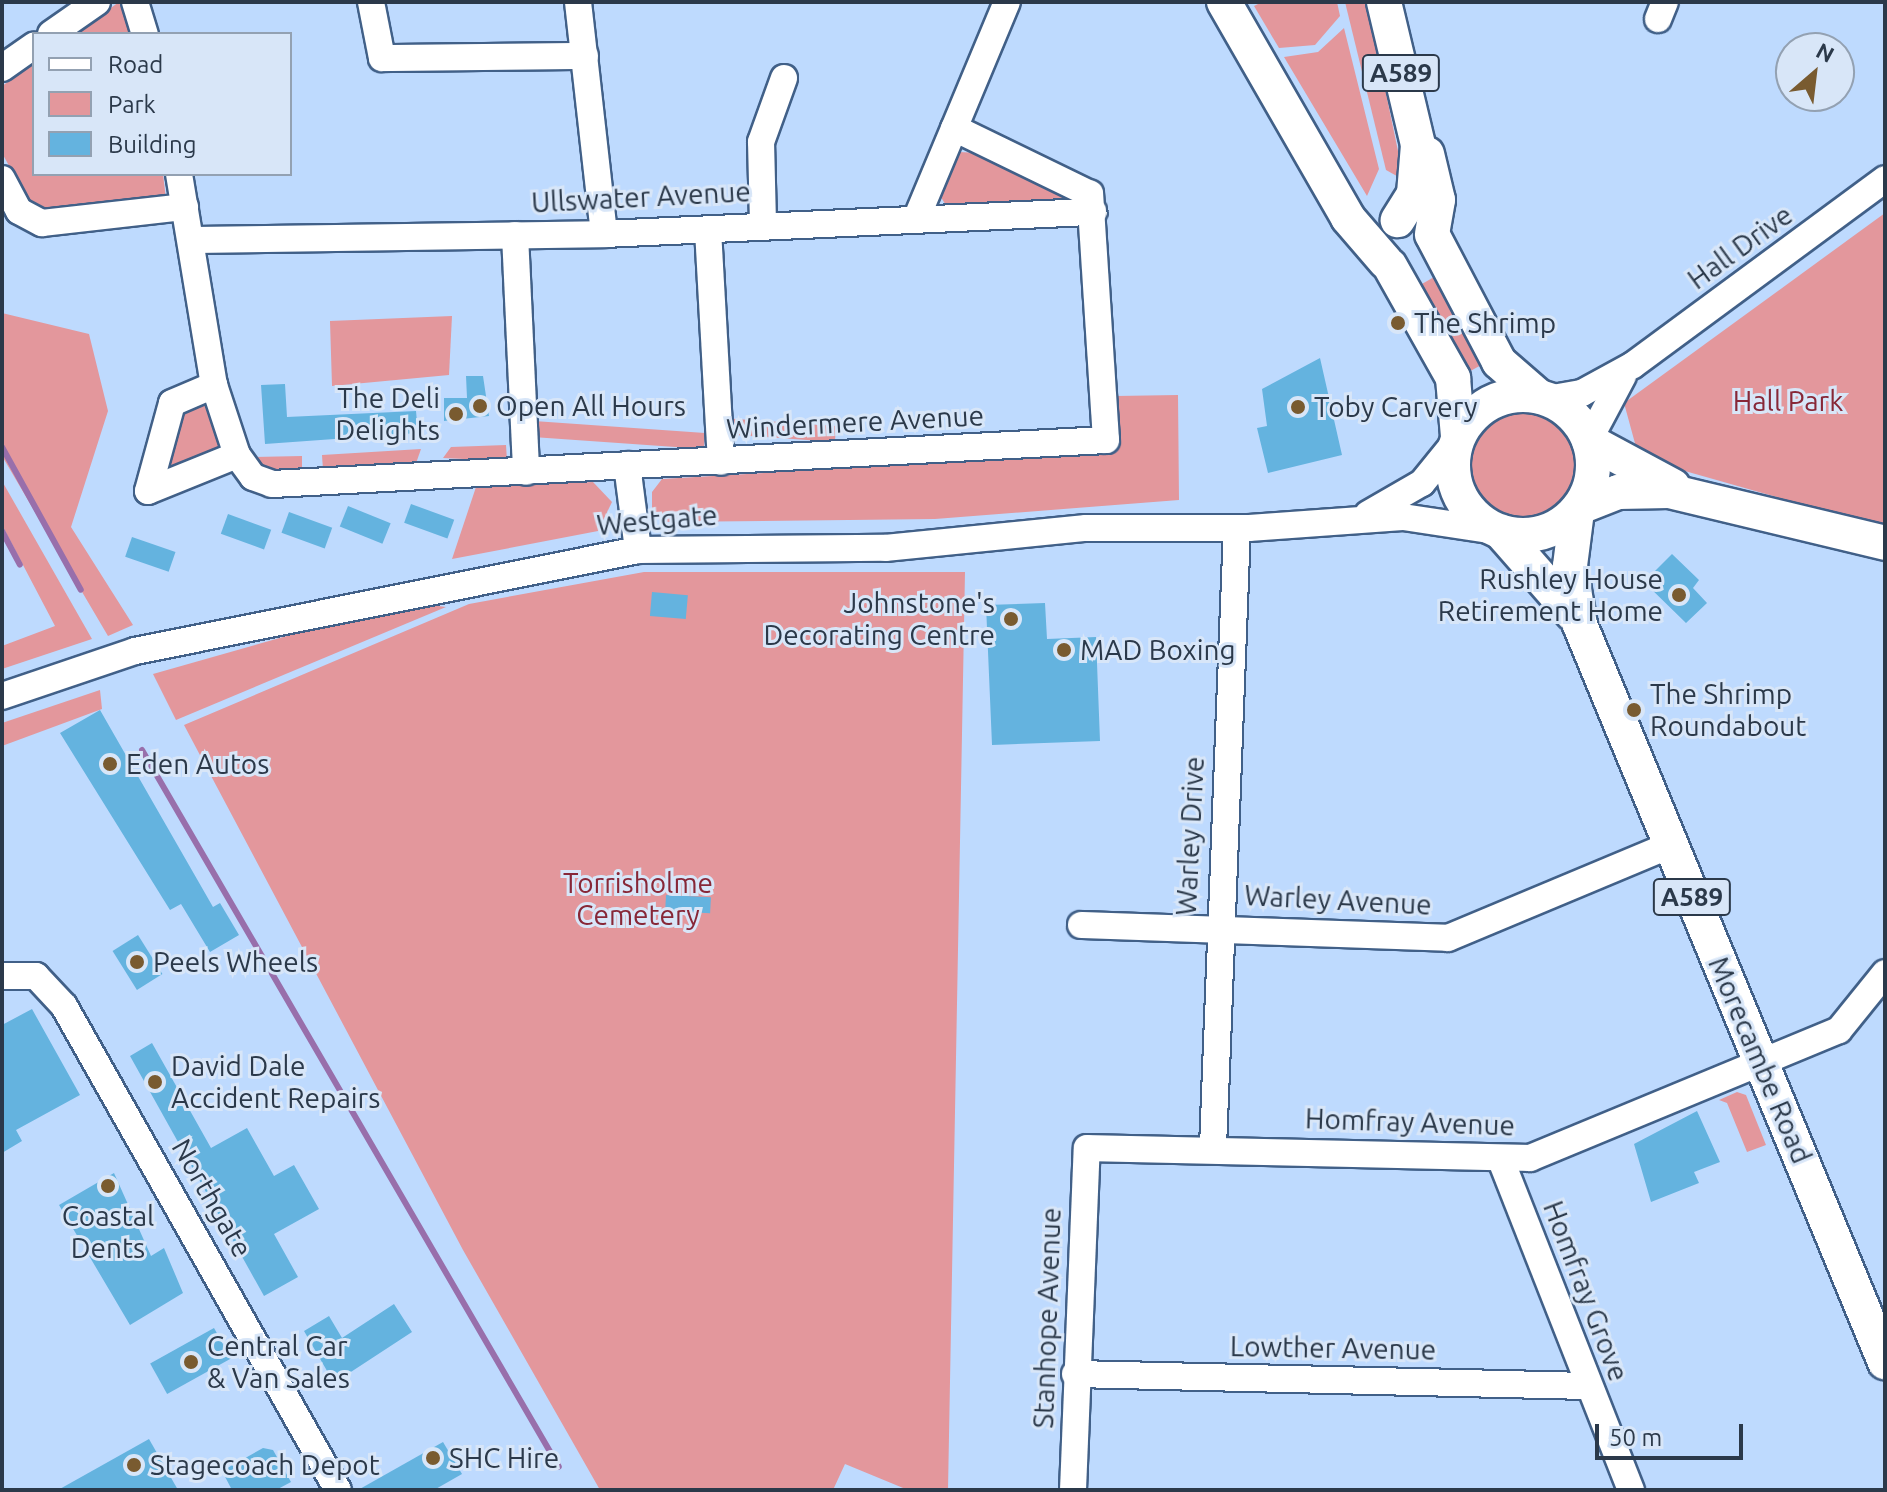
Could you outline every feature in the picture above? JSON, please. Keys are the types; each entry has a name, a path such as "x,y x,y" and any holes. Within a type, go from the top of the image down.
{"main road":[{"path":"1224,2 1327,175 1354,228 1388,264 1423,267 1433,236"},
{"name":"A589","path":"1384,2 1418,145 1435,185 1433,236"},
{"name":"A589","path":"1418,145 1414,194 1380,243 1388,264 1453,378 1458,438 1454,479 1462,500 1499,532"},
{"path":"1327,175 1366,212 1397,220 1422,222 1433,236 1499,362 1542,398 1568,411 1589,440 1641,473 1699,495 1885,543"},
{"path":"1458,438 1485,406 1542,398"},
{"name":"A589","path":"1578,509 1593,474 1589,440"},
{"path":"1499,532 1540,534 1578,509 1629,491 1699,495"},
{"name":"Morecambe Road","path":"1578,509 1570,566 1580,625"},
{"name":"Morecambe Road","path":"1499,532 1546,575 1580,625 1885,1362"}],"street":[{"path":"54,32 97,2"},
{"path":"135,2 144,32"},
{"path":"371,2 382,58 585,56"},
{"path":"578,2 604,234"},
{"path":"917,217 1007,2"},
{"path":"2,68 32,47"},
{"path":"763,223 761,142 784,78"},
{"path":"954,128 1082,184 1094,212"},
{"path":"179,176 214,385 237,455 148,491 172,403 214,385"},
{"path":"2,179 19,211 42,223 185,207"},
{"name":"Hall Drive","path":"1542,398 1582,393 1633,365 1885,179"},
{"name":"Ullswater Avenue","path":"191,240 604,234 708,230 763,223 1094,212"},
{"name":"Windermere Avenue","path":"237,455 253,477 272,484 1106,440 1094,212"},
{"path":"708,230 721,462"},
{"path":"515,235 526,472"},
{"name":"Hall Drive","path":"1589,440 1600,407 1633,365"},
{"name":"Westgate","path":"1334,524 1414,489 1458,438"},
{"path":"627,465 638,550"},
{"name":"Westgate","path":"2,696 135,651 638,550 885,548 1086,528 1237,528 1440,517 1499,532"},
{"name":"Warley Drive","path":"1213,1147 1218,926 1237,528"},
{"name":"Warley Avenue","path":"1081,925 1218,926 1448,938 1670,845"},
{"name":"Homfray Avenue","path":"1087,1148 1213,1147 1501,1160 1554,1150 1839,1030 1885,973"},
{"name":"Northgate","path":"2,976 36,976 64,1006 338,1490"},
{"name":"Stanhope Avenue","path":"1073,1490 1075,1374 1087,1148"},
{"name":"Homfray Grove","path":"1501,1160 1631,1490"},
{"name":"Lowther Avenue","path":"1075,1374 1589,1386"}],"green space":[{"path":"119,2 130,32 78,32"},
{"path":"1262,2 1337,2 1340,16 1315,45 1279,48 1254,6"},
{"path":"1345,2 1367,2 1404,180 1386,170"},
{"path":"1344,28 1379,169 1367,196 1284,57 1318,52"},
{"path":"32,65 32,176 163,176 166,199 43,212 31,206 2,153 2,86"},
{"path":"959,152 979,153 1069,196 1069,204 947,207 939,194"},
{"name":"Hall Park","path":"1885,213 1885,528 1639,458 1624,403"},
{"path":"1441,273 1485,363 1463,375 1415,288"},
{"path":"2,313 89,334 108,411 71,527 133,625 108,636 2,456"},
{"path":"452,316 449,375 332,386 330,321"},
{"path":"1178,395 1179,500 935,519 662,522 652,510 652,492 662,479 1117,452 1116,396"},
{"path":"205,403 214,405 222,441 218,451 176,471 166,463 180,417"},
{"path":"1521,411 1542,415 1560,427 1572,445 1576,466 1572,487 1560,505 1542,517 1521,521 1500,517 1482,505 1470,487 1466,466 1470,445 1482,427 1500,415"},
{"path":"729,419 836,426 835,442 728,434"},
{"path":"537,421 705,433 704,449 536,437"},
{"path":"506,445 507,461 443,458 451,447"},
{"path":"421,449 414,469 323,470 322,455"},
{"path":"302,456 302,477 262,470 253,457"},
{"path":"2,481 92,639 2,669 2,646 55,626 2,525"},
{"path":"593,482 612,502 598,531 452,559 476,487"},
{"name":"Torrisholme Cemetery","path":"644,572 965,572 948,1490 908,1490 845,1464 833,1490 600,1490 463,1250 184,725 469,604"},
{"path":"407,602 446,607 176,720 153,674"},
{"path":"100,690 102,709 2,746 2,723"},
{"path":"1737,1092 1746,1095 1766,1145 1747,1152 1727,1103 1719,1100"}],"building":[{"name":"Toby Carvery","path":"1320,358 1342,455 1268,473 1257,428 1267,426 1262,389"},
{"path":"466,376 483,376 489,416 444,421 444,398 467,398"},
{"path":"285,384 287,417 416,411 418,433 265,444 261,385"},
{"path":"411,504 454,520 447,539 404,523"},
{"path":"348,506 391,523 382,544 340,526"},
{"path":"289,512 332,528 325,548 281,533"},
{"path":"228,514 271,530 264,549 221,534"},
{"path":"132,537 175,552 169,572 125,557"},
{"name":"Rushley House Retirement Home","path":"1672,554 1699,580 1693,588 1707,603 1686,623 1644,582"},
{"path":"652,592 688,595 686,619 650,616"},
{"path":"1045,603 1047,639 1096,637 1100,741 992,745 986,605"},
{"path":"100,710 213,907 220,903 239,935 210,952 181,904 170,910 60,733"},
{"path":"666,895 711,897 710,913 665,911"},
{"name":"Peels Wheels","path":"138,935 162,974 137,990 113,951"},
{"path":"32,1009 80,1095 16,1130 22,1141 2,1153 2,1025"},
{"path":"152,1043 211,1148 247,1128 274,1176 294,1165 319,1209 274,1234 298,1277 264,1296 130,1056"},
{"path":"1697,1111 1720,1162 1694,1172 1699,1183 1651,1202 1634,1144"},
{"path":"114,1173 151,1256 164,1248 183,1293 130,1325 59,1205"},
{"path":"394,1304 412,1332 334,1383 304,1331 329,1316 342,1338"},
{"name":"Central Car & Van Sales","path":"214,1328 231,1359 167,1394 150,1363"},
{"name":"Stagecoach Depot","path":"149,1439 178,1490 58,1490"},
{"name":"SHC Hire","path":"443,1442 462,1474 434,1490 358,1490"},
{"path":"263,1448 273,1450 291,1482 276,1490 232,1490 222,1471"}],"waterway":[{"path":"2,447 81,590"},
{"path":"2,531 20,565"},
{"path":"142,750 559,1467"}],"place":[{"name":"The Shrimp","path":"1398,323"},
{"name":"Open All Hours","path":"480,406"},
{"name":"Toby Carvery","path":"1298,407"},
{"name":"The Deli Delights","path":"456,414"},
{"name":"Rushley House Retirement Home","path":"1679,595"},
{"name":"Johnstone's Decorating Centre","path":"1011,619"},
{"name":"MAD Boxing","path":"1064,650"},
{"name":"The Shrimp Roundabout","path":"1634,710"},
{"name":"Eden Autos","path":"110,764"},
{"name":"Peels Wheels","path":"137,962"},
{"name":"David Dale Accident Repairs","path":"155,1082"},
{"name":"Coastal Dents","path":"108,1186"},
{"name":"Central Car & Van Sales","path":"191,1362"},
{"name":"SHC Hire","path":"433,1458"},
{"name":"Stagecoach Depot","path":"134,1465"}]}
